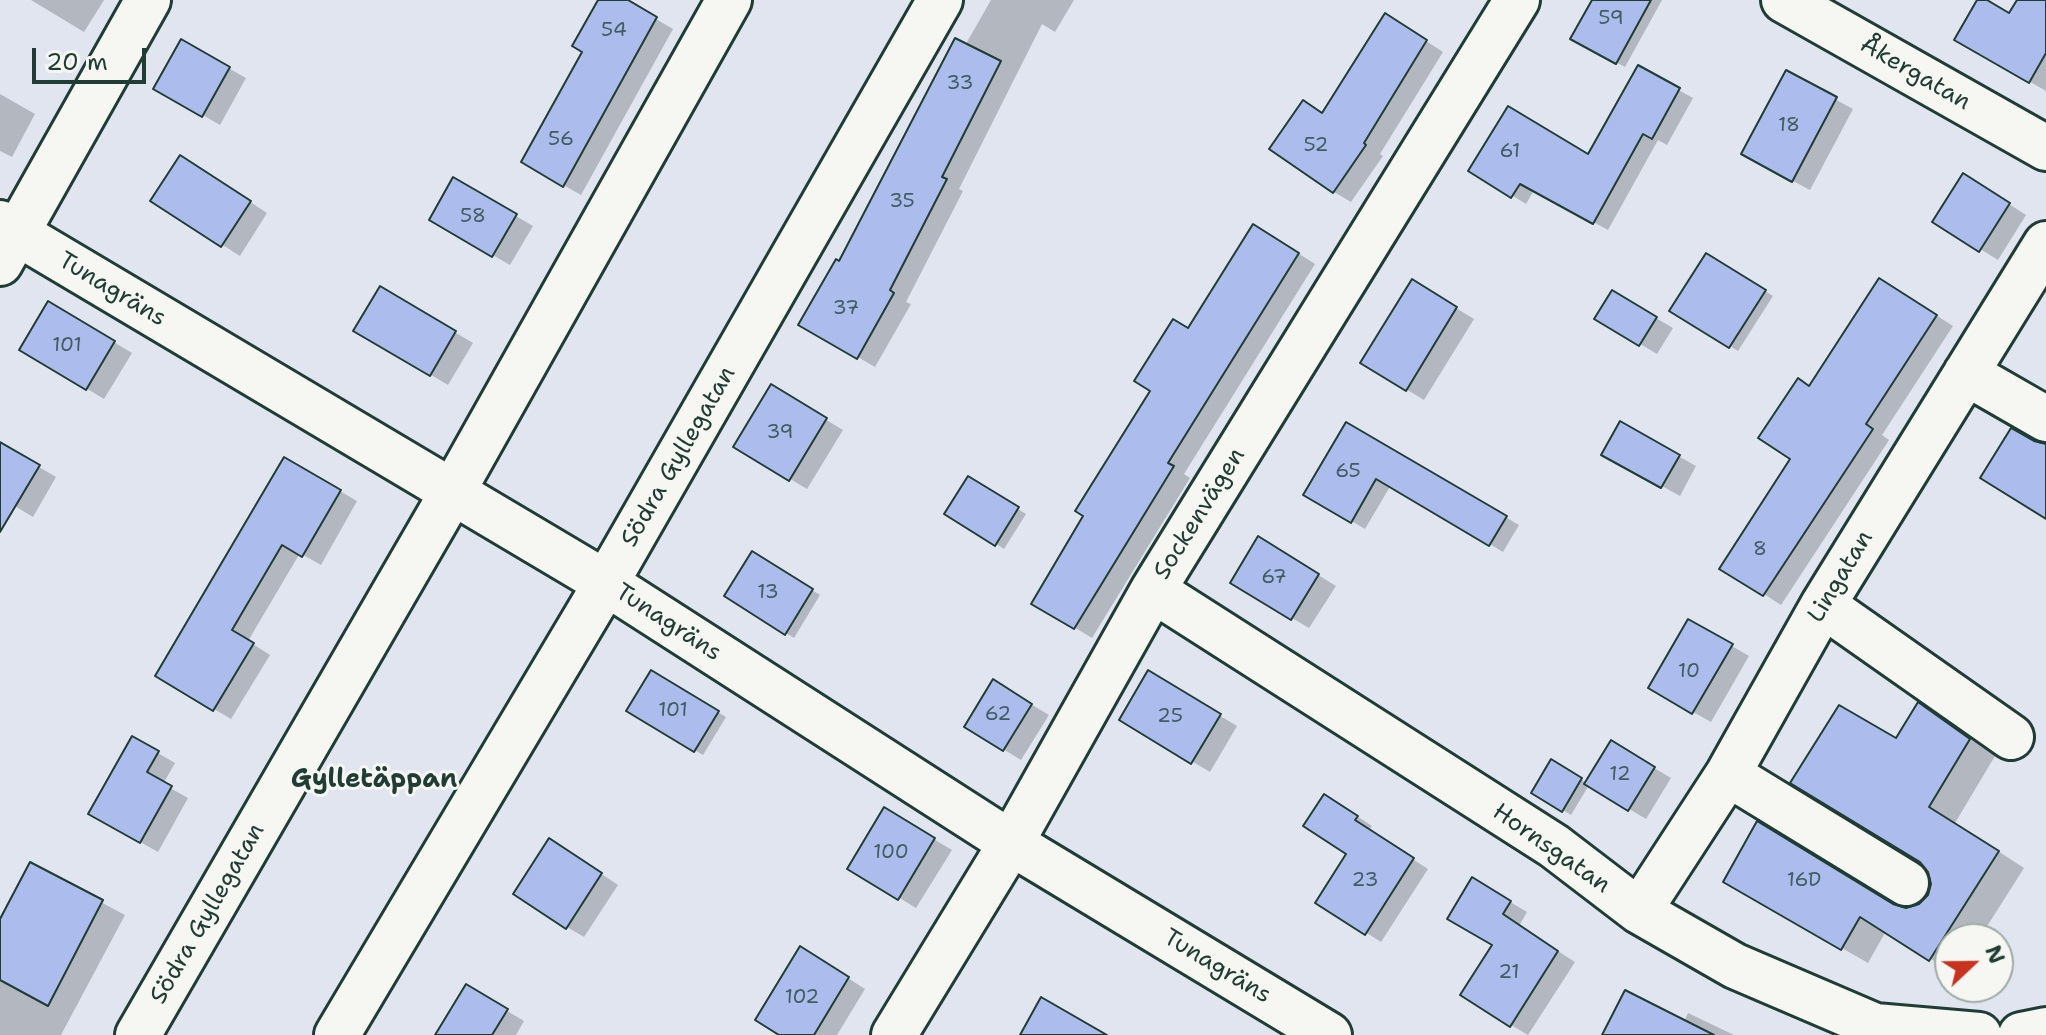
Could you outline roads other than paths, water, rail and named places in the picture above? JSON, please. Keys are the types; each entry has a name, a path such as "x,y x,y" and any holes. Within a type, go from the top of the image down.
{"street":[{"path":"6,240 148,0"},
{"name":"Södra Gyllegatan","path":"138,1035 453,491 729,0"},
{"name":"Södra Gyllegatan","path":"337,1035 606,583 940,0"},
{"name":"Sockenvägen","path":"894,1035 1011,843 1153,590 1517,0"},
{"name":"Åkergatan","path":"1784,0 2046,148"},
{"name":"Tunagräns","path":"6,240 453,491 606,583 1011,843 1329,1035"},
{"name":"Lingatan","path":"1639,911 1728,774 1823,605 2046,244"},
{"path":"1966,373 2046,419"},
{"name":"Hornsgatan","path":"1153,590 1554,846 1639,911 1735,966 1875,1026 1979,1035"},
{"path":"1823,605 2011,737"},
{"path":"1728,774 1906,883"},
{"path":"2021,1035 2046,1030"}],"district":[{"name":"Gylletäppan","path":"374,780"}]}
